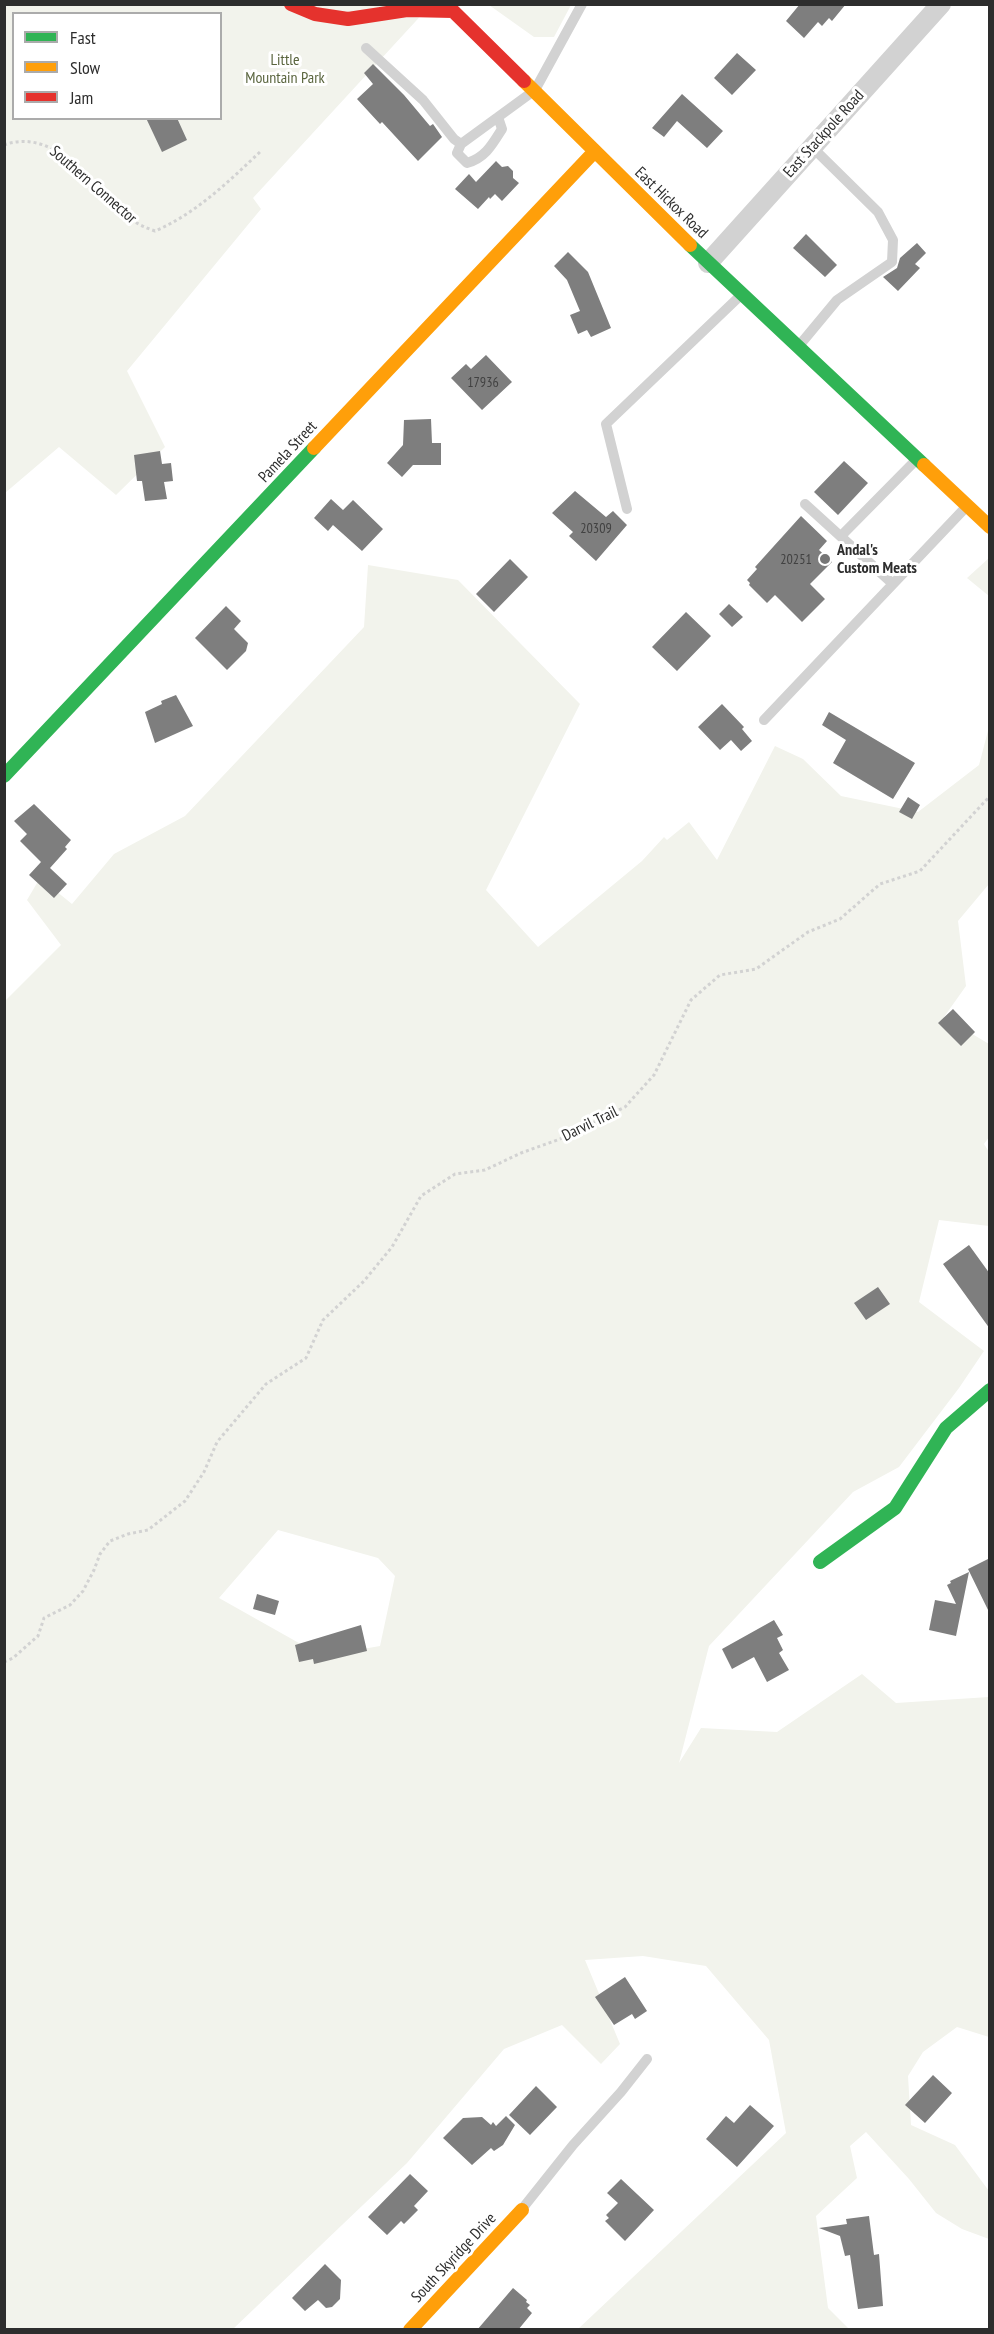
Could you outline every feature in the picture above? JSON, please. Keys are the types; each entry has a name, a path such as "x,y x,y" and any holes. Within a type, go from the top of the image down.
{"street":[{"name":"East Hickox Road","path":"291,4 315,14 348,19 407,10 453,11 708,263 990,527"},
{"name":"East Stackpole Road","path":"708,263 941,4"},
{"name":"Pamela Street","path":"4,776 595,152"},
{"path":"820,1562 895,1508 946,1428 990,1390"},
{"name":"South Skyridge Drive","path":"410,2330 522,2210"}],"lane":[{"path":"498,117 502,129 493,145 479,159 466,163 459,158 457,153 461,144 498,117 535,90 582,4"},
{"path":"366,48 423,100 454,139 461,144"},
{"path":"798,347 837,300 892,262 893,240 878,212 812,147"},
{"path":"627,509 606,424 741,294"},
{"path":"841,536 918,458"},
{"path":"806,504 893,584"},
{"path":"764,720 967,505"},
{"path":"522,2210 573,2145 621,2092 647,2059"}],"path":[{"name":"Southern Connector","path":"4,145 16,141 43,143 66,158 84,182 110,204 137,225 155,231 175,222 218,192 261,151"},
{"name":"Darvil Trail","path":"4,1662 13,1658 38,1636 44,1618 70,1605 83,1590 100,1554 110,1541 148,1530 185,1501 199,1481 217,1442 266,1384 306,1358 323,1320 364,1281 392,1247 421,1196 455,1174 485,1170 521,1153 560,1139 625,1107 654,1075 691,1000 720,975 756,969 808,932 840,919 880,884 920,871 990,796"}],"green space":[{"name":"Little Mountain Park","path":"5,5 422,5 427,9 253,198 261,209 127,371 165,447 116,495 59,447 5,493"},
{"path":"489,5 571,5 554,37 534,37"},
{"path":"989,558 989,596 967,578"},
{"path":"368,565 458,580 580,704 486,890 538,947 642,861 664,837 667,840 689,822 717,860 775,746 803,759 841,796 918,812 979,765 989,727 989,884 958,921 966,986 944,1017 989,1044 989,1137 984,1144 989,1152 989,1226 939,1220 919,1302 984,1351 899,1467 853,1492 709,1646 679,1763 701,1728 777,1732 862,1674 896,1703 989,1697 989,2037 957,2027 923,2052 908,2076 911,2125 955,2145 989,2191 989,2239 962,2229 936,2213 909,2179 866,2132 850,2146 857,2178 816,2216 828,2308 849,2329 578,2329 786,2133 769,2040 706,1966 643,1956 585,1960 620,2044 601,2064 562,2025 504,2049 407,2163 233,2329 5,2330 4,1002 61,945 27,900 40,878 72,904 114,854 185,816 364,627","holes":["278,1530 378,1558 395,1576 380,1646 322,1656 219,1598"]}],"building":[{"path":"800,4 846,4 832,21 829,18 822,26 818,22 804,38 786,21"},
{"path":"737,53 756,70 732,95 714,78"},
{"path":"373,64 404,95 430,126 433,124 442,137 418,161 357,99 373,84 364,73"},
{"path":"682,94 723,131 707,148 677,121 664,137 652,128"},
{"path":"147,120 178,120 187,140 162,152"},
{"path":"496,161 502,167 508,166 513,171 513,178 519,183 502,201 495,194 478,209 455,189 469,174 476,182"},
{"path":"806,234 837,265 825,277 793,248"},
{"path":"917,243 926,253 915,264 920,268 898,291 883,277 897,268 900,258"},
{"path":"568,252 588,272 611,328 591,337 587,330 578,334 570,315 580,311 567,280 554,266"},
{"path":"486,355 512,382 482,410 451,378 466,364 471,369"},
{"path":"431,419 432,443 441,443 441,465 413,465 402,477 387,463 403,445 404,420"},
{"path":"160,451 162,464 171,463 173,481 164,482 167,499 145,501 142,481 137,481 134,455"},
{"path":"844,461 868,483 838,515 814,492"},
{"path":"575,491 606,517 613,511 627,525 596,561 569,536 573,532 552,513"},
{"path":"331,499 343,510 353,500 383,529 362,551 333,525 328,531 314,518"},
{"path":"801,516 827,541 819,550 832,562 810,584 825,599 802,622 775,595 767,603 747,580 757,569 755,567"},
{"path":"510,559 528,577 494,612 476,594"},
{"path":"729,604 743,617 732,627 719,614"},
{"path":"226,606 241,621 234,629 248,643 246,651 227,670 195,638"},
{"path":"686,612 711,636 677,671 652,647"},
{"path":"176,695 193,726 155,743 145,712 162,704 161,701"},
{"path":"722,704 744,727 742,729 752,741 741,751 731,740 720,750 698,727"},
{"path":"829,712 915,763 893,799 833,763 846,740 822,725"},
{"path":"908,797 920,805 912,819 899,812"},
{"path":"34,804 71,840 65,847 67,849 50,868 67,884 54,898 29,875 41,862 20,841 27,834 14,821"},
{"path":"953,1009 975,1032 961,1046 938,1023"},
{"path":"969,1245 990,1274 990,1329 943,1264"},
{"path":"878,1287 890,1304 866,1320 854,1303"},
{"path":"990,1558 990,1614 968,1569"},
{"path":"969,1572 956,1636 929,1630 935,1600 956,1604 947,1585 951,1583 950,1581"},
{"path":"257,1594 279,1601 275,1615 253,1609"},
{"path":"774,1620 783,1635 777,1638 783,1650 779,1653 789,1670 767,1682 754,1657 732,1669 722,1649"},
{"path":"361,1625 367,1651 314,1664 313,1659 299,1662 295,1645"},
{"path":"625,1977 647,2011 635,2019 632,2014 614,2025 595,1997"},
{"path":"933,2075 952,2093 925,2123 905,2105"},
{"path":"536,2086 557,2107 530,2135 509,2115"},
{"path":"750,2105 774,2126 737,2167 706,2139 726,2116 734,2123"},
{"path":"506,2116 515,2125 503,2145 494,2151 491,2148 472,2165 443,2138 463,2118 482,2117 491,2125 493,2122 496,2126"},
{"path":"410,2174 428,2191 414,2206 418,2210 404,2224 401,2221 387,2235 368,2217"},
{"path":"621,2179 654,2210 625,2241 605,2221 609,2218 606,2215 618,2203 607,2193"},
{"path":"869,2216 874,2255 879,2254 883,2306 858,2309 850,2255 845,2256 840,2236 819,2228 847,2224 846,2219"},
{"path":"325,2264 341,2280 340,2299 332,2307 326,2308 318,2300 305,2311 292,2298"},
{"path":"513,2288 527,2300 526,2302 530,2305 527,2308 532,2313 518,2330 477,2330"}],"traffic: fast":[{"path":"690,245 924,465"},
{"path":"4,776 314,448"},
{"path":"820,1562 895,1508 946,1428 990,1390"}],"traffic: slow":[{"path":"524,81 690,245"},
{"path":"314,448 595,151"},
{"path":"924,465 990,527"},
{"path":"410,2330 522,2210"}],"traffic: jam":[{"path":"291,4 315,14 348,19 407,10 453,11 524,81"}],"place":[{"name":"Andal's Custom Meats","path":"825,559"}]}
